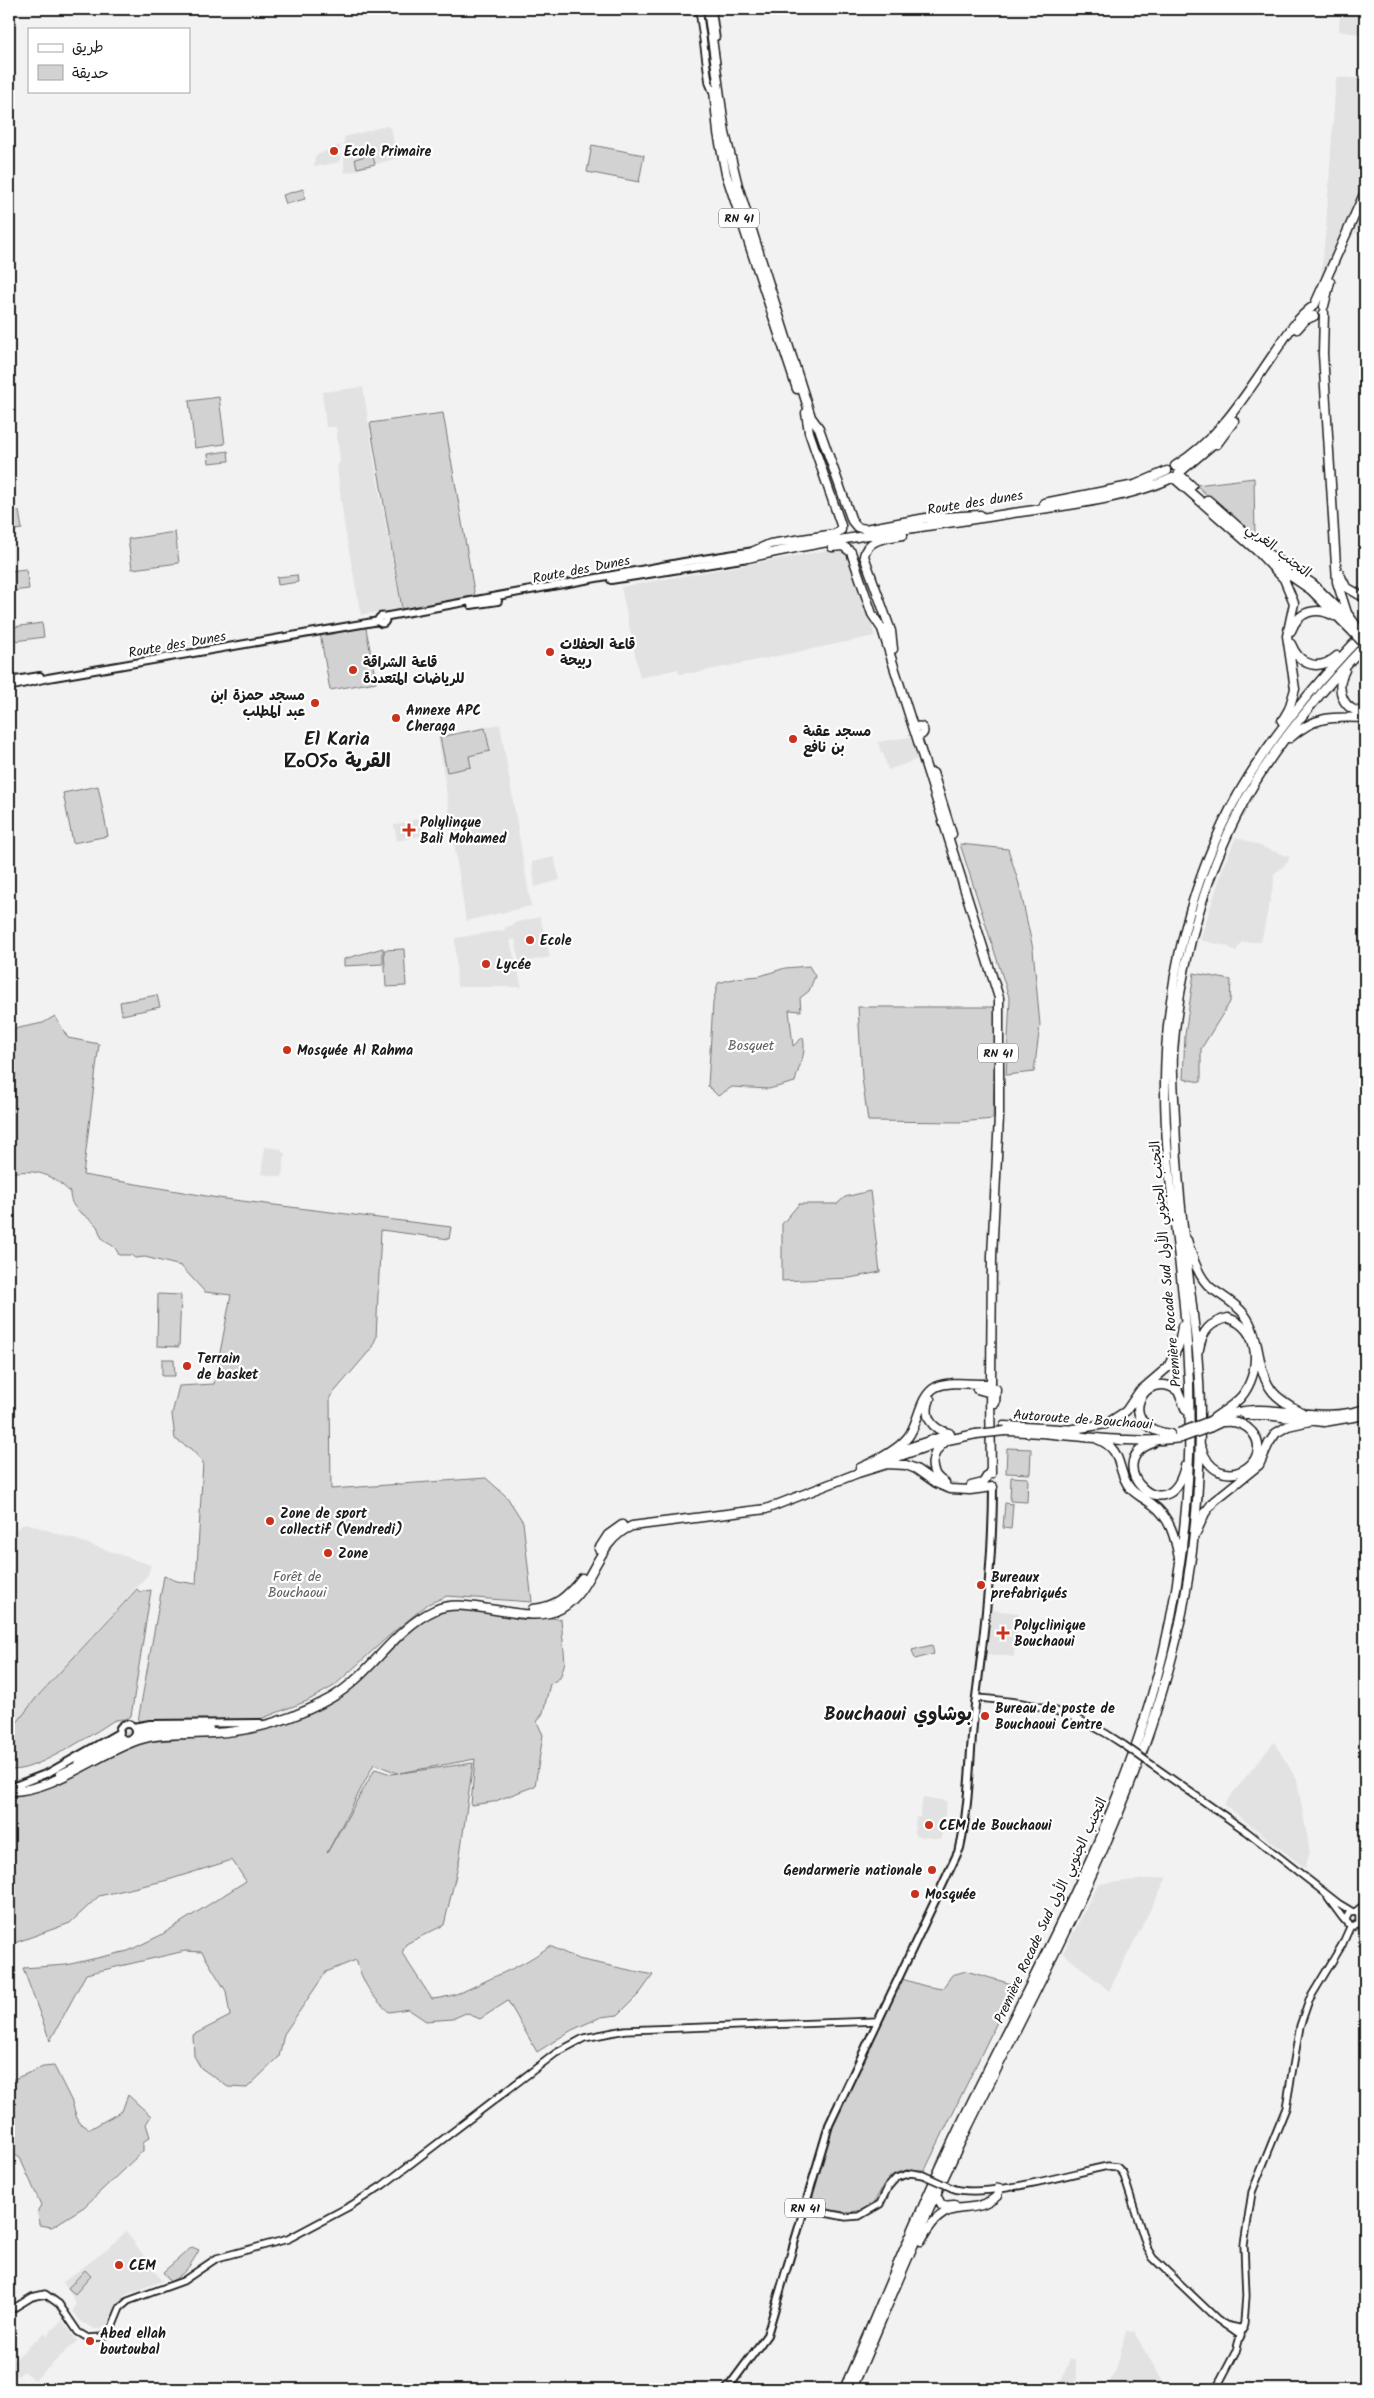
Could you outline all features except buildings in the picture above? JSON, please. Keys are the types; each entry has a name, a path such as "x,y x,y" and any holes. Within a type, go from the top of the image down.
{"highway":[{"name":"RN 41","path":"703,9 722,154 734,202 784,355 810,418"},
{"name":"RN 41","path":"708,9 726,134 738,186 810,418"},
{"path":"1174,473 1225,425 1296,323 1313,306 1365,192"},
{"path":"1344,624 1325,612 1315,610 1305,613 1296,621 1291,631 1294,651 1304,661 1321,666 1332,661 1361,632 1341,598 1335,560 1323,354 1324,310 1334,271 1365,200"},
{"path":"1313,306 1324,310"},
{"path":"1313,306 1314,316"},
{"path":"1192,486 1189,477 1190,469 1222,438 1297,328 1305,320 1314,316 1320,317 1324,310"},
{"path":"810,418 818,428 850,518 857,527 865,529 926,518 980,515"},
{"path":"751,554 770,544 837,533 841,530 841,524 809,432 810,418"},
{"path":"1159,484 1208,450 1234,421"},
{"name":"التجنب الغربي","path":"1174,473 1182,484 1261,554 1302,583 1344,624 1361,632"},
{"name":"التجنب الغربي","path":"1174,473 1192,486 1270,555 1313,584 1361,632 1365,645"},
{"name":"Route des dunes","path":"784,548 1114,490 1174,473"},
{"path":"874,532 943,524 1078,503 1168,482 1182,484"},
{"name":"RN 41","path":"943,524 931,529 874,541 866,549 865,559 891,631 891,644 999,998 999,1117 992,1256 991,1490"},
{"name":"RN 41","path":"751,554 767,557 836,546 846,547 852,555 872,614 882,630 918,732 1002,999 1003,1118 992,1387 991,1490"},
{"name":"Route des Dunes","path":"751,554 784,548"},
{"path":"1240,790 1289,709 1295,689 1287,636 1294,609 1293,598 1284,579 1261,554"},
{"path":"1335,560 1340,577 1346,587 1365,598"},
{"name":"Première Rocade Sud التجنب الجنوبي الأول","path":"844,2389 957,2131 1104,1831 1148,1708 1165,1646 1180,1566 1187,1506 1190,1447 1184,1302 1166,1136 1165,1079 1168,1028 1182,940 1206,866 1240,790 1297,708 1361,632"},
{"name":"Première Rocade Sud التجنب الجنوبي الأول","path":"852,2389 936,2195 1076,1910 1115,1825 1151,1728 1177,1634 1191,1550 1199,1440 1197,1356 1176,1156 1173,1055 1186,968 1204,901 1223,849 1246,799 1273,756 1307,710 1365,645"},
{"path":"1351,660 1342,677 1341,692 1343,701 1351,709 1365,712"},
{"path":"1273,756 1299,730 1321,719 1332,717 1365,718"},
{"path":"1182,1226 1199,1271 1209,1286 1244,1313 1252,1327 1262,1368 1274,1392 1309,1418"},
{"path":"1073,1429 1106,1424 1117,1418 1131,1406 1139,1392 1168,1367 1179,1345 1184,1302"},
{"path":"1197,1356 1201,1336 1206,1329 1214,1322 1228,1318 1245,1327 1254,1345 1255,1359 1249,1386 1232,1406 1211,1424"},
{"path":"10,1788 22,1790 38,1785 143,1739 225,1732 266,1726 333,1697 399,1636 436,1609 458,1607 528,1614 555,1612 574,1598 608,1543 626,1529 640,1524 766,1509 861,1470 896,1449 906,1440 916,1424 925,1399 934,1388 947,1385 973,1387 984,1380 992,1360"},
{"path":"1170,1434 1152,1431 1143,1425 1139,1415 1141,1398 1152,1386 1165,1384 1178,1391 1185,1404 1189,1422"},
{"path":"952,1436 936,1429 927,1414 930,1400 934,1394 944,1389 992,1387"},
{"name":"Autoroute de Bouchaoui","path":"1005,1429 1157,1441 1211,1424 1237,1412 1257,1409 1309,1418 1331,1416 1365,1409"},
{"name":"Autoroute de Bouchaoui","path":"1211,1424 1220,1423 1233,1417 1256,1414 1337,1421 1365,1415"},
{"path":"1191,1550 1205,1513 1227,1489 1259,1466 1269,1443 1276,1433 1309,1418"},
{"path":"1199,1440 1208,1463 1223,1474 1241,1473 1251,1465 1257,1454 1257,1443 1254,1434 1247,1427 1237,1422 1220,1423"},
{"path":"137,1729 210,1729 260,1723 290,1713 335,1690 407,1624 436,1604 452,1601 533,1609 553,1605 573,1590 604,1540 624,1524 762,1505 952,1436 976,1431 1005,1429"},
{"name":"Autoroute de Bouchaoui","path":"1005,1429 1073,1429 1159,1437 1170,1434 1180,1435"},
{"path":"952,1436 937,1448 934,1453 932,1467 934,1473 944,1483 991,1490"},
{"path":"1090,1436 1112,1448 1117,1455 1130,1488 1156,1508 1169,1523 1176,1544 1180,1566"},
{"path":"1157,1441 1146,1445 1138,1452 1133,1461 1132,1470 1138,1486 1145,1492 1154,1495 1168,1493 1179,1485 1190,1447"},
{"path":"861,1470 887,1464 906,1465 944,1487 973,1488 985,1480 991,1470"},
{"path":"10,1788 42,1780 117,1740"},
{"path":"907,2264 930,2225 943,2213 961,2207 984,2206 997,2196 999,2188"},
{"path":"936,2195 940,2204 945,2206 991,2200"}],"main road":[{"path":"699,9 709,83 714,96"},
{"path":"712,9 727,120 726,134"},
{"name":"Route des Dunes","path":"9,687 48,678 751,554"},
{"name":"Route des Dunes","path":"9,681 382,619"},
{"name":"RN 41","path":"727,2389 767,2335 829,2126 960,1848 969,1795 976,1698 991,1549 991,1490"},
{"path":"976,1698 1021,1702 1068,1713 1104,1731 1246,1831 1322,1891 1354,1912 1360,1919"},
{"path":"10,1788 48,1773 120,1732 125,1725 137,1729 131,1738"},
{"path":"120,1732 123,1738 131,1738"},
{"path":"38,1785 131,1738 151,1732 225,1732"},
{"path":"1322,1891 1349,1924"},
{"path":"1216,2389 1242,2332 1245,2316 1244,2246 1252,2192 1286,2108 1300,2026 1309,2000 1342,1945 1349,1924 1347,1914 1354,1912 1365,1904"},
{"path":"1349,1924 1357,1924 1365,1911"},
{"path":"9,2311 32,2297 45,2294 59,2304 78,2332 88,2338 98,2338 111,2330 120,2308 128,2300 170,2287 217,2258 288,2239 350,2206 390,2180 556,2053 584,2038 625,2030 878,2021"},
{"path":"805,2210 843,2216 859,2216 880,2204 888,2187 896,2178 911,2173 923,2175 952,2188 967,2192 999,2188 1108,2166 1119,2169 1123,2173 1150,2253 1169,2274 1230,2327 1239,2342"},
{"path":"1230,2327 1245,2316"},
{"path":"1230,2327 1242,2332"}],"shaded area":[{"path":"1340,9 1365,9 1365,35 1339,31"},
{"path":"1336,77 1365,79 1365,232 1343,234 1324,277 1321,276"},
{"path":"386,126 391,128 397,158 347,173 344,171 344,137"},
{"name":"Ecole Primaire","path":"340,145 340,162 314,167 315,156"},
{"path":"363,387 376,472 401,608 361,615 344,524 337,467 340,461 336,427 326,427 322,392"},
{"path":"840,548 848,552 875,636 700,672 679,674 678,669 640,678 621,587"},
{"path":"500,724 531,906 466,921 438,737"},
{"path":"910,737 918,759 888,770 878,742"},
{"name":"Polylinque Bali Mohamed","path":"421,818 424,835 397,841 394,825"},
{"path":"1236,837 1289,857 1288,862 1274,874 1274,882 1261,942 1242,942 1236,951 1226,946 1200,940 1225,862"},
{"path":"554,857 560,880 535,887 532,862"},
{"name":"Lycée","path":"540,917 550,957 519,963 515,939 510,941 522,987 457,987 455,938 505,930 505,927 513,925 513,923"},
{"path":"265,1147 282,1149 282,1152 285,1153 282,1177 261,1174"},
{"path":"26,1523 151,1565 148,1575 36,1698 9,1733 9,1533"},
{"name":"Polyclinique Bouchaoui","path":"991,1610 1019,1613 1014,1657 987,1654"},
{"path":"1274,1742 1297,1780 1310,1852 1305,1868 1224,1804"},
{"name":"CEM de Bouchaoui","path":"923,1797 947,1801 941,1839 916,1836 914,1833 916,1817 920,1817"},
{"path":"1167,1877 1109,1991 1063,1953 1098,1884"},
{"name":"CEM","path":"126,2231 162,2281 127,2294 120,2301 106,2326 101,2329 95,2329 81,2322 73,2311 76,2303 63,2282 109,2248"},
{"path":"62,2320 77,2341 35,2380 24,2371 18,2376 9,2367 9,2355 14,2360 45,2332 47,2335"},
{"path":"1126,2331 1134,2332 1167,2389 1106,2389 1116,2370"},
{"path":"1070,2359 1075,2361 1077,2379 1072,2389 1058,2389"}],"green space":[{"path":"592,145 644,155 639,182 587,172"},
{"path":"372,154 375,164 357,168 355,159"},
{"path":"303,189 305,199 286,204 283,195"},
{"path":"219,397 225,444 195,448 189,401"},
{"path":"443,413 475,597 402,609 370,423"},
{"path":"228,451 229,461 209,463 208,454"},
{"path":"1254,478 1255,539 1196,485"},
{"path":"19,511 22,529 9,531 9,513"},
{"path":"175,532 179,563 132,569 128,539"},
{"path":"26,569 29,589 12,591 9,571"},
{"path":"297,575 298,582 278,585 277,577"},
{"path":"42,623 44,637 15,641 13,627"},
{"path":"358,627 366,628 376,682 330,690 320,633"},
{"path":"485,728 490,751 469,756 471,767 447,772 440,737"},
{"path":"98,786 108,836 73,843 63,793"},
{"path":"960,844 1008,849 1019,884 1033,949 1040,1025 1034,1072 1006,1075 1010,1000"},
{"path":"383,948 383,964 344,966 344,959"},
{"path":"404,949 406,986 386,987 384,950"},
{"name":"Bosquet","path":"809,966 815,976 809,991 800,998 801,1011 789,1010 793,1046 803,1037 804,1043 795,1082 769,1089 732,1087 718,1096 708,1086 713,1003 718,983 737,978 760,976 785,968"},
{"path":"1194,973 1231,980 1230,1002 1201,1049 1201,1082 1183,1079 1185,1035"},
{"path":"157,995 160,1007 122,1015 120,1002"},
{"path":"858,1007 996,1007 993,1119 960,1122 868,1121 862,1078"},
{"name":"Forêt de Bouchaoui","path":"55,1016 68,1038 99,1044 83,1175 218,1198 451,1227 449,1239 381,1230 376,1338 371,1349 330,1397 331,1489 486,1478 507,1497 523,1522 532,1602 447,1596 428,1604 391,1634 334,1686 307,1701 263,1718 245,1721 138,1721 164,1576 177,1581 196,1584 203,1462 191,1449 175,1439 172,1414 179,1386 214,1384 231,1295 205,1292 181,1266 145,1257 135,1258 131,1255 119,1255 114,1247 102,1238 96,1225 75,1208 70,1192 56,1180 35,1172 9,1173 9,1030 43,1023"},
{"path":"870,1191 880,1272 850,1278 782,1281 782,1224 799,1204 837,1204 845,1197"},
{"path":"158,1294 181,1295 179,1347 157,1346"},
{"path":"162,1359 174,1359 175,1376 162,1376"},
{"path":"1007,1448 1031,1449 1030,1474 1006,1473"},
{"path":"1011,1477 1028,1478 1027,1502 1010,1501"},
{"path":"1005,1503 1013,1504 1011,1529 1003,1528"},
{"path":"137,1589 140,1592 151,1590 131,1716 113,1721 46,1760 31,1766 9,1769 9,1733 36,1698"},
{"path":"449,1609 470,1609 561,1619 565,1662 560,1678 550,1684 543,1713 537,1722 543,1735 535,1786 493,1802 471,1805 475,1759 400,1773 473,1763 459,1862 444,1925 406,1944 402,1953 432,1999 449,1996 473,1987 518,1966 550,1946 578,1959 653,1975 640,1993 618,2015 601,2017 572,2030 537,2052 508,2001 480,2019 466,2013 452,2019 426,2021 408,2009 389,2012 368,1989 356,1960 326,1972 284,2034 279,2057 247,2088 228,2087 201,2068 194,2056 193,2035 230,2016 226,1991 202,1952 185,1951 86,1974 50,2041 23,1968 66,1965 128,1951 161,1935 246,1881 232,1860 168,1880 99,1896 70,1923 9,1945 9,1793 101,1761 143,1742 238,1735 282,1725 326,1704 349,1690 424,1618","holes":["374,1764 398,1773 391,1774 375,1769 327,1853"]},
{"path":"932,1645 934,1654 915,1659 912,1650"},
{"path":"966,1971 1015,1985 925,2170 905,2171 894,2174 885,2183 875,2200 865,2209 851,2212 810,2205 833,2126 902,1979 942,1989 952,1975"},
{"path":"54,2066 72,2102 78,2122 90,2129 122,2111 128,2095 151,2116 146,2124 150,2137 143,2142 143,2151 84,2207 52,2227 39,2225 38,2210 41,2205 20,2158 9,2151 9,2081 43,2067"},
{"path":"192,2247 199,2250 193,2260 184,2272 170,2282 163,2272"},
{"path":"85,2270 91,2276 75,2294 68,2288"}],"tunnel":[{"path":"117,1741 141,1730"}],"place":[{"name":"Ecole Primaire","path":"334,151"},
{"name":"قاعة الحفلات ربيحة","path":"550,652"},
{"name":"قاعة الشراقة للرياضات المتعددة","path":"353,670"},
{"name":"مسجد حمزة ابن عبد المطلب","path":"315,703"},
{"name":"Annexe APC Cheraga","path":"396,718"},
{"name":"مسجد عقبة بن نافع","path":"793,739"},
{"name":"Polylinque Bali Mohamed","path":"409,830"},
{"name":"Ecole","path":"530,940"},
{"name":"Lycée","path":"486,964"},
{"name":"Mosquée Al Rahma","path":"287,1050"},
{"name":"Terrain de basket","path":"187,1366"},
{"name":"Zone de sport collectif (Vendredi)","path":"270,1521"},
{"name":"Zone","path":"328,1553"},
{"name":"Bureaux prefabriqués","path":"981,1585"},
{"name":"Polyclinique Bouchaoui","path":"1003,1633"},
{"name":"Bureau de poste de Bouchaoui Centre","path":"985,1716"},
{"name":"CEM de Bouchaoui","path":"929,1825"},
{"name":"Gendarmerie nationale","path":"932,1870"},
{"name":"Mosquée","path":"915,1894"},
{"name":"CEM","path":"119,2265"},
{"name":"Abed ellah boutoubal","path":"90,2341"}],"district":[{"name":"El Karia ⵇⴰⵔⵢⴰ القرية","path":"337,749"},
{"name":"Bouchaoui بوشاوي","path":"898,1713"}]}
